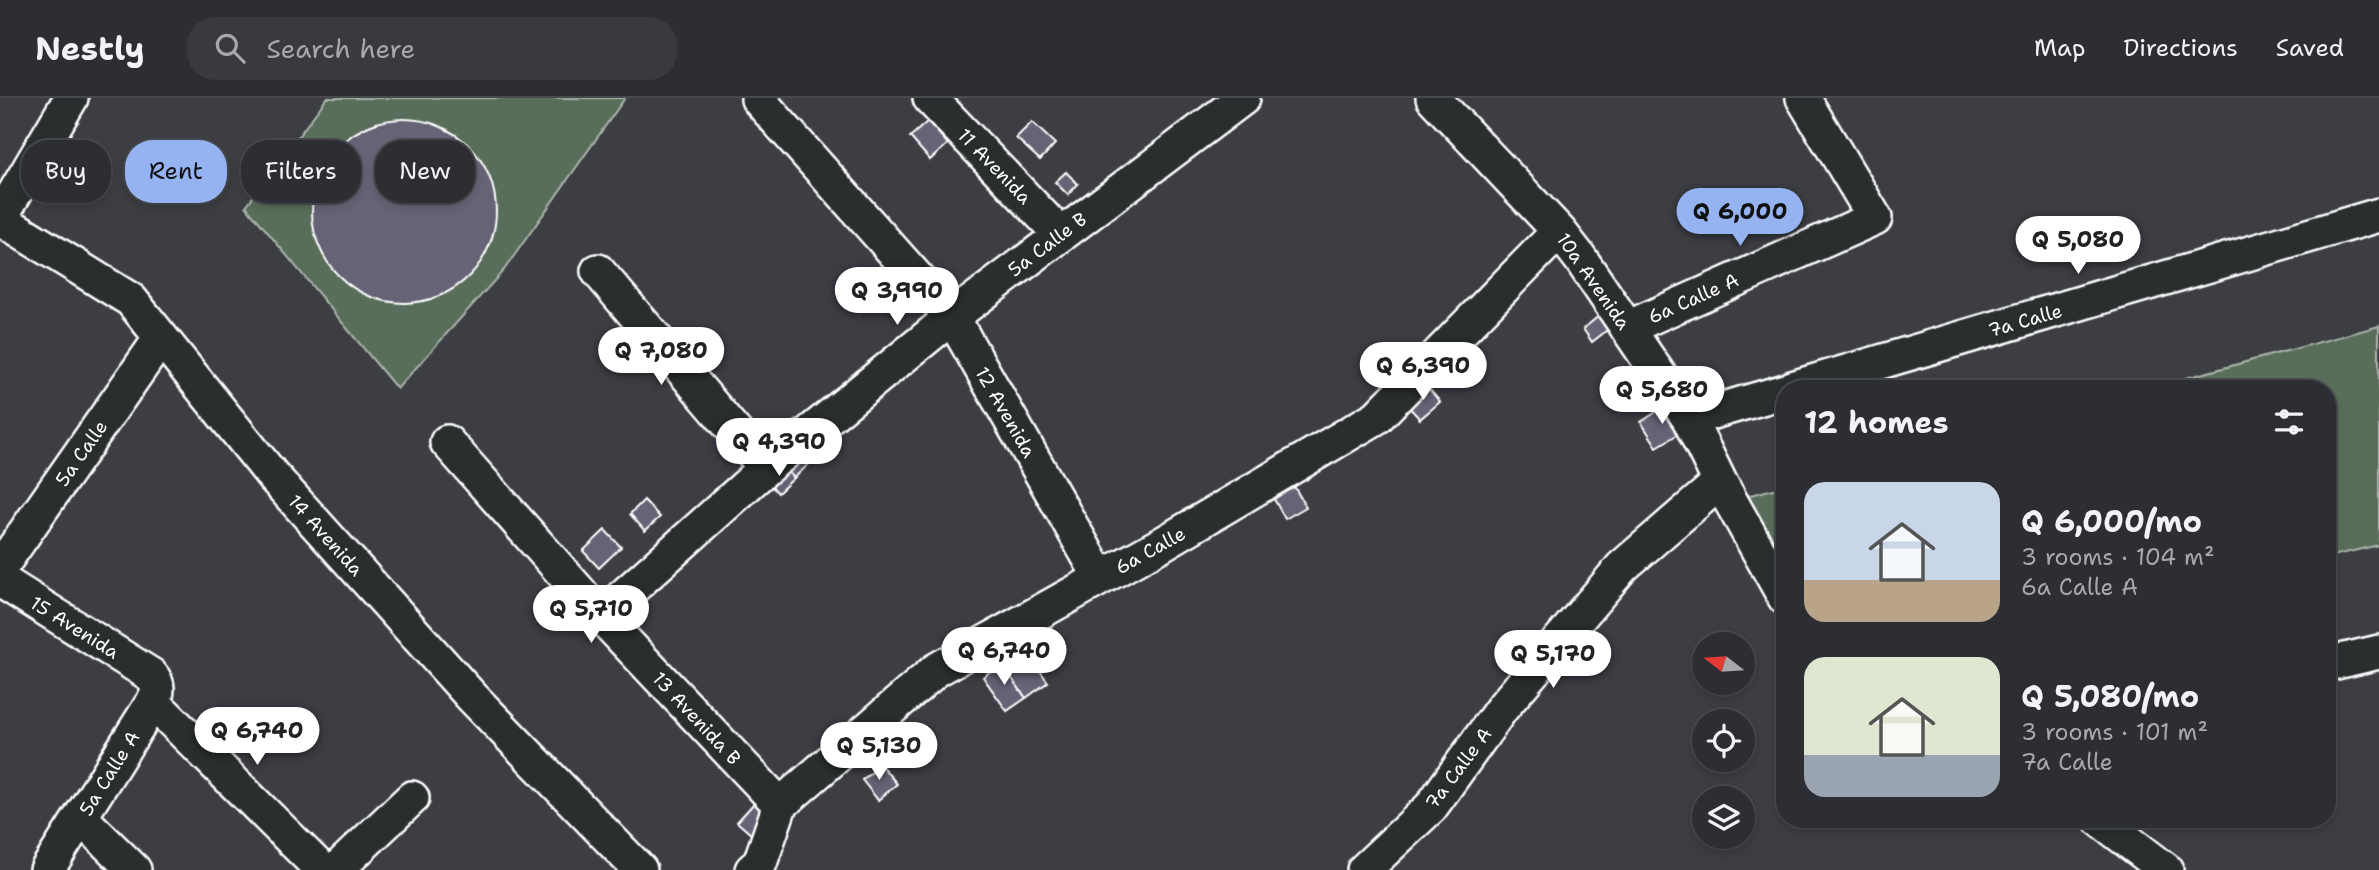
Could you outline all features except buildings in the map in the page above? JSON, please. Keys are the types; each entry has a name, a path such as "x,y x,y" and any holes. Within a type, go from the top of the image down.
{"street":[{"path":"0,218 71,98"},
{"name":"11 Avenida","path":"930,98 1060,234"},
{"name":"5a Calle B","path":"601,616 766,468 952,317 1243,98"},
{"name":"10a Avenida","path":"1433,98 1559,230 1580,258 1689,419 1720,482 1776,582"},
{"name":"6a Calle A","path":"1627,328 1875,218 1804,98"},
{"name":"12 Avenida","path":"758,99 952,317 1101,578"},
{"name":"7a Calle","path":"1819,380 2379,215"},
{"name":"14 Avenida","path":"0,218 131,300 272,475 472,697 640,870"},
{"name":"6a Calle","path":"780,805 936,670 1101,578 1377,417 1559,230"},
{"path":"598,271 766,468"},
{"name":"5a Calle","path":"0,568 161,338"},
{"path":"1689,419 1776,393"},
{"name":"13 Avenida B","path":"447,442 601,616 780,805"},
{"name":"7a Calle A","path":"1364,870 1431,807 1502,708 1622,566 1720,482"},
{"name":"15 Avenida","path":"0,580 152,688 322,870"},
{"path":"2336,662 2379,652"},
{"name":"5a Calle A","path":"47,870 81,818 152,688"},
{"path":"336,870 412,798"},
{"path":"760,868 780,805"},
{"path":"81,818 134,870"},
{"path":"2111,828 2166,870"}],"green space":[{"path":"327,98 625,98 504,270 397,389 246,206 248,203 361,203 361,140 296,140"},
{"path":"2379,326 2379,545 2336,555 2336,380 2179,380"},
{"path":"1776,488 1776,565 1739,498"}]}
